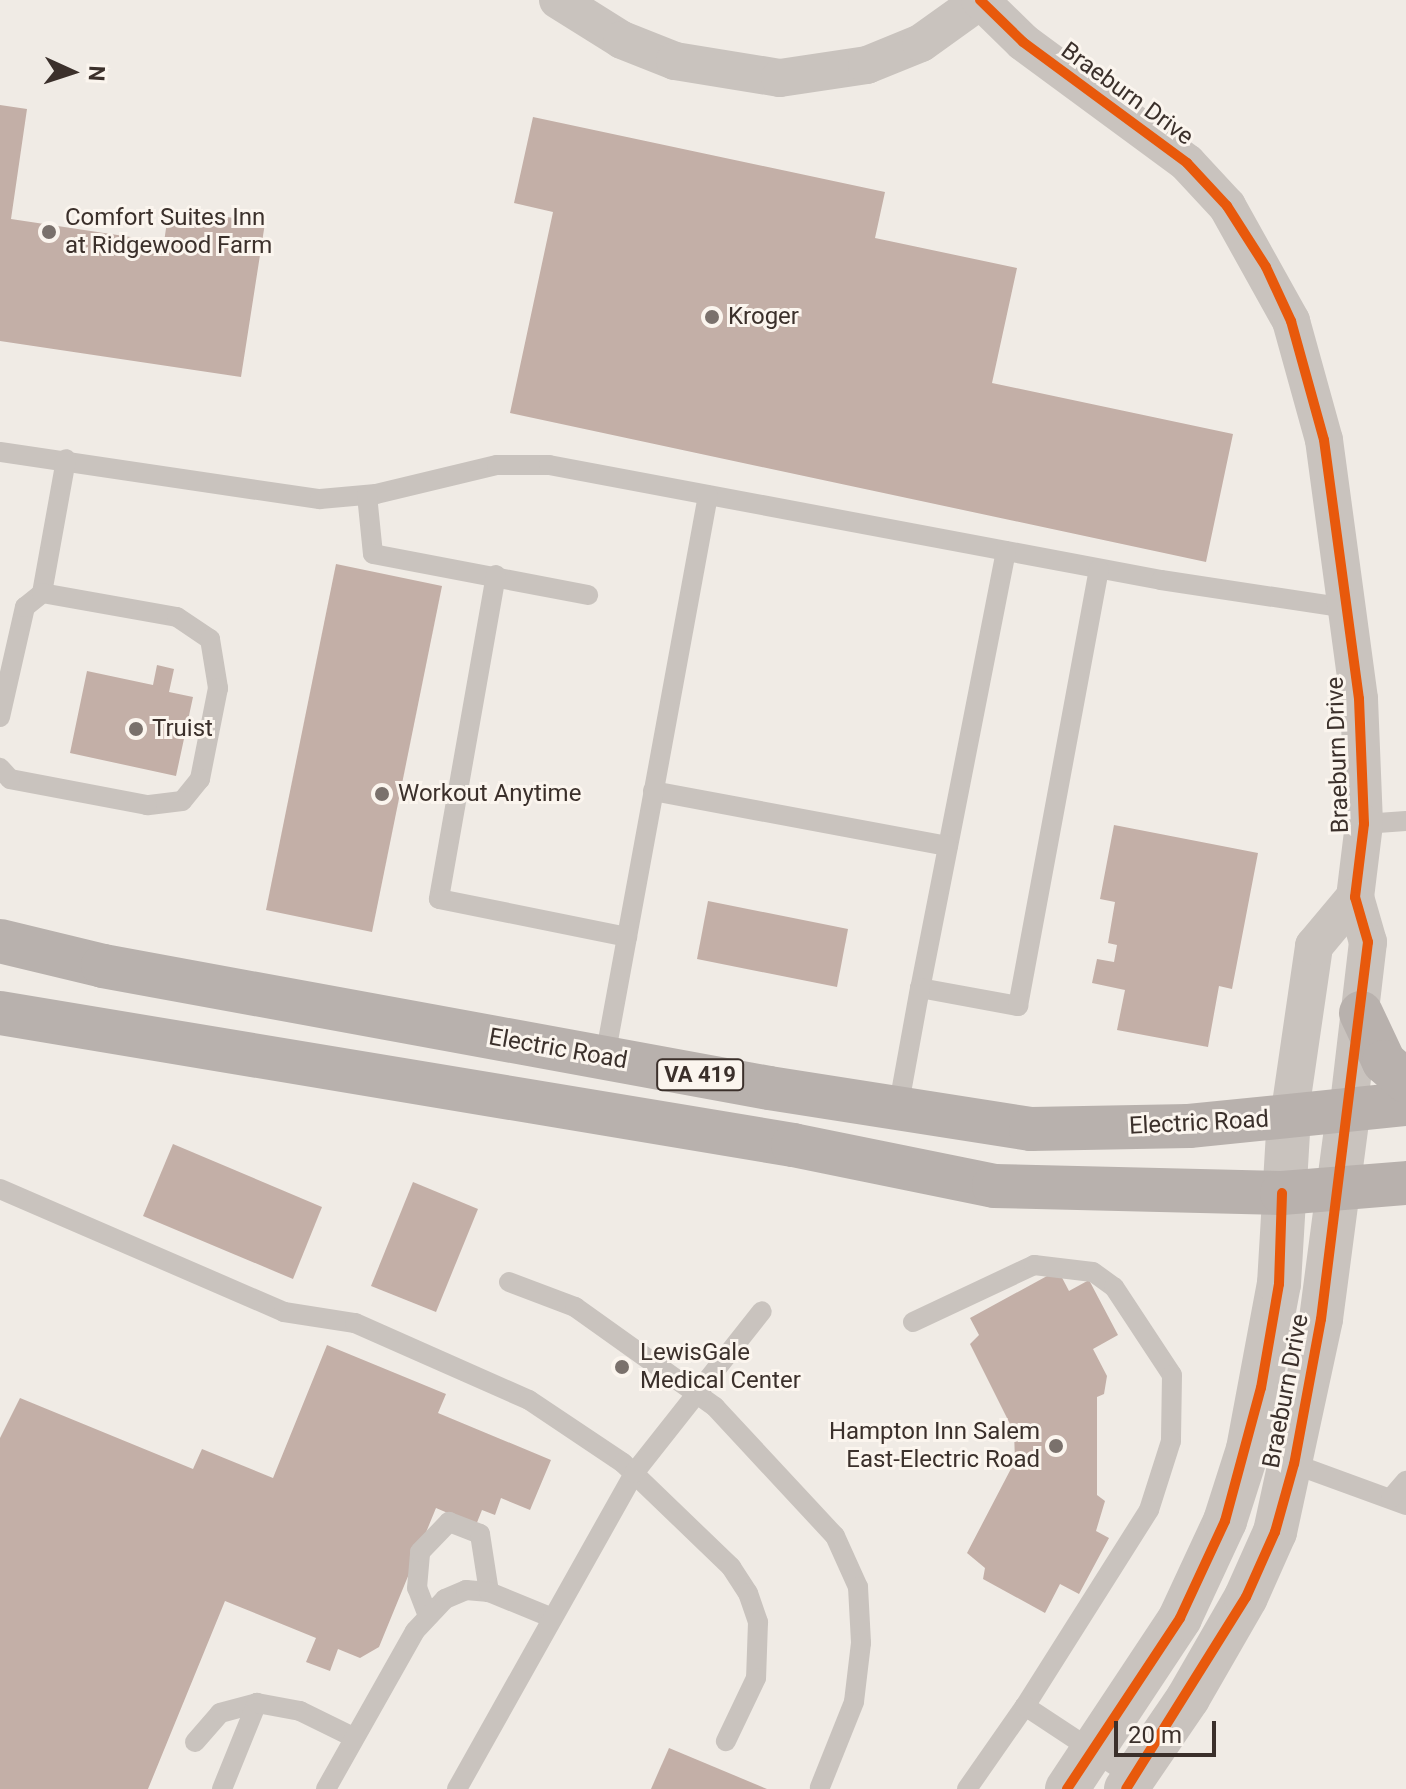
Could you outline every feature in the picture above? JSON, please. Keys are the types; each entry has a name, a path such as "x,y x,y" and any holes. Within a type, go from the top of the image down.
{"main road":[{"name":"Electric Road","path":"0,941 605,1057 898,1109 1031,1129 1289,1118 1406,1104"},
{"name":"VA 419","path":"0,1013 793,1145 994,1186 1282,1193 1336,1192 1406,1183"},
{"path":"1361,1013 1384,1062 1406,1081"}],"street":[{"path":"558,0 622,40 675,61 780,78 867,65 921,43 980,0"},
{"name":"Braeburn Drive","path":"980,0 1023,42 1187,163 1227,206 1266,267 1291,321 1324,440 1359,699 1364,824 1355,897 1368,942 1348,1113 1294,1464 1275,1532 1238,1611 1130,1784"},
{"name":"Braeburn Drive","path":"1067,1789 1194,1591 1225,1521 1251,1434 1279,1284 1282,1193 1289,1118 1314,946 1355,897"},
{"path":"1194,1591 1238,1611"}],"lane":[{"path":"0,452 66,459 264,495 367,495 472,469 549,465 1099,569 1346,608"},
{"path":"0,717 25,607 42,593 66,459"},
{"path":"367,495 373,554 496,575 588,595"},
{"path":"605,1057 708,495"},
{"path":"898,1109 1006,551"},
{"path":"920,988 1018,1006 1099,569"},
{"path":"496,575 439,899 627,937"},
{"path":"0,768 10,779 147,805 182,801 200,779 218,688 210,639 177,617 42,593"},
{"path":"653,791 948,846"},
{"path":"1364,824 1406,821"},
{"path":"0,1189 284,1312 355,1323 529,1400 634,1473 731,1567 748,1593 760,1648 756,1678 726,1741"},
{"path":"913,1322 1034,1265 1093,1272 1114,1287 1172,1375 1171,1441 1149,1510 1025,1706 967,1789"},
{"path":"509,1282 575,1307 696,1393 835,1536 858,1587 854,1702 820,1787"},
{"path":"457,1789 550,1617 634,1473 762,1311"},
{"path":"1294,1464 1398,1501 1406,1481"},
{"path":"428,1616 417,1588 420,1552 449,1522 480,1534 489,1592"},
{"path":"326,1789 353,1737 428,1616 466,1590 489,1592 550,1617"},
{"path":"195,1742 220,1713 257,1703 300,1711 353,1737"},
{"path":"222,1789 257,1703"},
{"path":"1025,1706 1093,1749 1130,1784"}],"building":[{"name":"Comfort Suites Inn at Ridgewood Farm","path":"0,105 27,109 11,219 164,242 169,208 265,223 241,377 0,341"},
{"path":"533,117 885,192 875,238 1017,268 992,383 1233,434 1206,562 510,413 553,212 514,203"},
{"path":"336,564 442,586 372,932 266,910"},
{"path":"157,665 174,669 169,692 193,697 176,776 70,753 87,671 153,685"},
{"path":"1114,825 1258,853 1232,989 1219,986 1208,1047 1117,1030 1125,990 1092,983 1097,959 1114,962 1117,945 1108,943 1115,902 1100,899"},
{"path":"708,901 848,929 837,987 697,959"},
{"path":"173,1144 322,1207 293,1279 143,1216"},
{"path":"413,1182 478,1209 436,1312 371,1286"},
{"name":"Hampton Inn Salem East-Electric Road","path":"1058,1270 1069,1291 1089,1280 1118,1335 1093,1349 1107,1376 1104,1394 1097,1397 1097,1495 1105,1501 1096,1531 1109,1538 1079,1594 1060,1584 1045,1613 983,1579 985,1568 967,1553 1015,1461 1014,1432 970,1344 979,1335 970,1318"},
{"path":"327,1345 446,1394 438,1413 551,1460 530,1510 501,1498 495,1515 482,1510 476,1525 436,1508 379,1647 360,1658 338,1649 330,1671 306,1662 316,1638 225,1601 148,1789 0,1789 0,1438 20,1398 193,1469 202,1449 273,1478"},
{"path":"669,1748 767,1789 651,1789"}],"cycle path":[{"path":"980,0 1023,42 1187,163 1227,206 1266,267 1291,321 1324,440 1359,699 1364,824 1355,897 1368,942 1321,1319 1294,1464 1275,1532 1246,1597 1126,1789"},
{"path":"1067,1789 1180,1618 1225,1521 1261,1388 1279,1284 1282,1193"}],"place":[{"name":"Comfort Suites Inn at Ridgewood Farm","path":"49,232"},
{"name":"Kroger","path":"712,317"},
{"name":"Truist","path":"136,729"},
{"name":"Workout Anytime","path":"382,794"},
{"name":"LewisGale Medical Center","path":"622,1367"},
{"name":"Hampton Inn Salem East-Electric Road","path":"1056,1446"}]}
